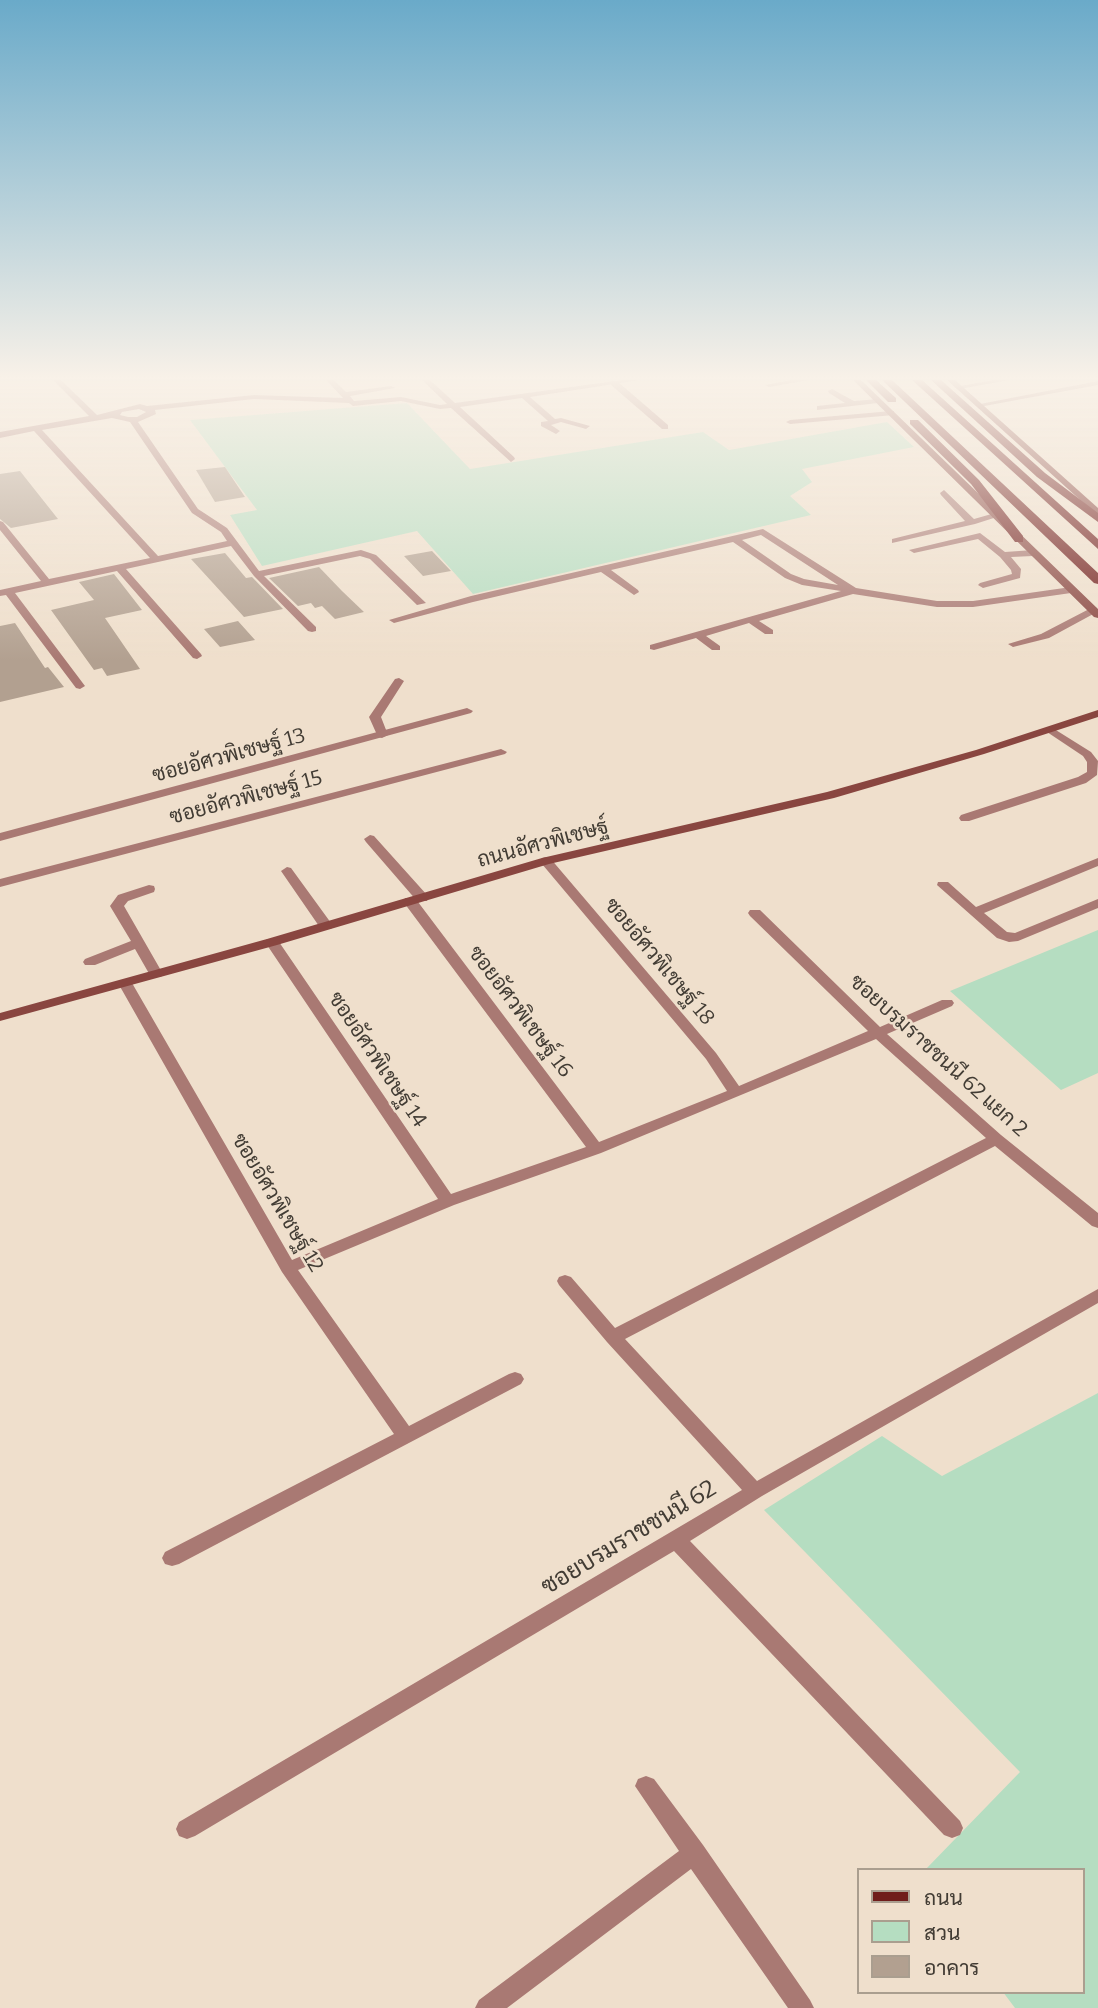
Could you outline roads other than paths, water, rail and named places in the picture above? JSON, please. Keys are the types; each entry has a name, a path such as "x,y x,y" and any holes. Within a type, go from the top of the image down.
{"main road":[{"path":"955,474 1095,613"},
{"path":"966,474 1019,539"},
{"path":"986,474 1098,580"},
{"path":"997,474 1098,568"},
{"path":"1019,474 1098,545"},
{"path":"1027,474 1098,538"},
{"path":"1040,474 1098,519"},
{"path":"1055,474 1098,513"},
{"name":"ถนนอัศวพิเชษฐ์","path":"0,1017 272,942 546,861 830,795 1051,730 1098,713"}],"street":[{"path":"78,474 156,559"},
{"path":"169,474 190,505 219,525 257,575 312,629"},
{"path":"944,493 972,522"},
{"path":"895,541 995,516"},
{"path":"0,524 47,583"},
{"path":"394,620 471,599 763,532 854,591"},
{"path":"914,550 980,536 1019,573 1017,576 983,585"},
{"path":"734,538 788,576 802,582 854,591 954,605 1072,590"},
{"path":"80,686 4,592 232,543"},
{"path":"257,575 361,553 373,557 421,603"},
{"path":"1003,555 1033,553"},
{"path":"120,568 197,656"},
{"path":"605,569 635,592"},
{"path":"654,648 854,591"},
{"path":"1013,644 1045,636 1095,613"},
{"path":"751,620 769,632"},
{"path":"698,635 716,648"},
{"path":"382,735 375,724 375,717 399,681"},
{"name":"ซอยอัศวพิเชษฐ์ 13","path":"0,837 467,711"},
{"path":"965,818 1082,780 1093,773 1093,762 1087,754 1051,730"},
{"name":"ซอยอัศวพิเชษฐ์ 15","path":"0,883 501,752"},
{"name":"ซอยอัศวพิเชษฐ์ 16","path":"370,839 596,1149"},
{"name":"ซอยอัศวพิเชษฐ์ 18","path":"546,861 711,1056 736,1093"},
{"path":"977,911 1098,862"},
{"path":"286,871 326,926"},
{"path":"943,885 1009,938 1018,937 1098,904"},
{"path":"149,889 123,898 117,906 156,974"},
{"name":"ซอยบรมราชชนนี 62 แยก 2","path":"755,913 878,1033 996,1139 1098,1222"},
{"name":"ซอยอัศวพิเชษฐ์ 14","path":"272,942 448,1201"},
{"path":"90,962 138,943"},
{"name":"ซอยอัศวพิเชษฐ์ 12","path":"125,983 288,1268 406,1436"},
{"path":"288,1268 448,1201 596,1149 736,1093 947,1003"},
{"path":"613,1337 996,1139"},
{"path":"565,1281 755,1491"},
{"name":"ซอยบรมราชชนนี 62","path":"187,1829 755,1491 1098,1295"},
{"path":"172,1558 515,1379"},
{"path":"676,1540 952,1828"},
{"path":"646,1786 803,2008"},
{"path":"487,2008 695,1853"}]}
